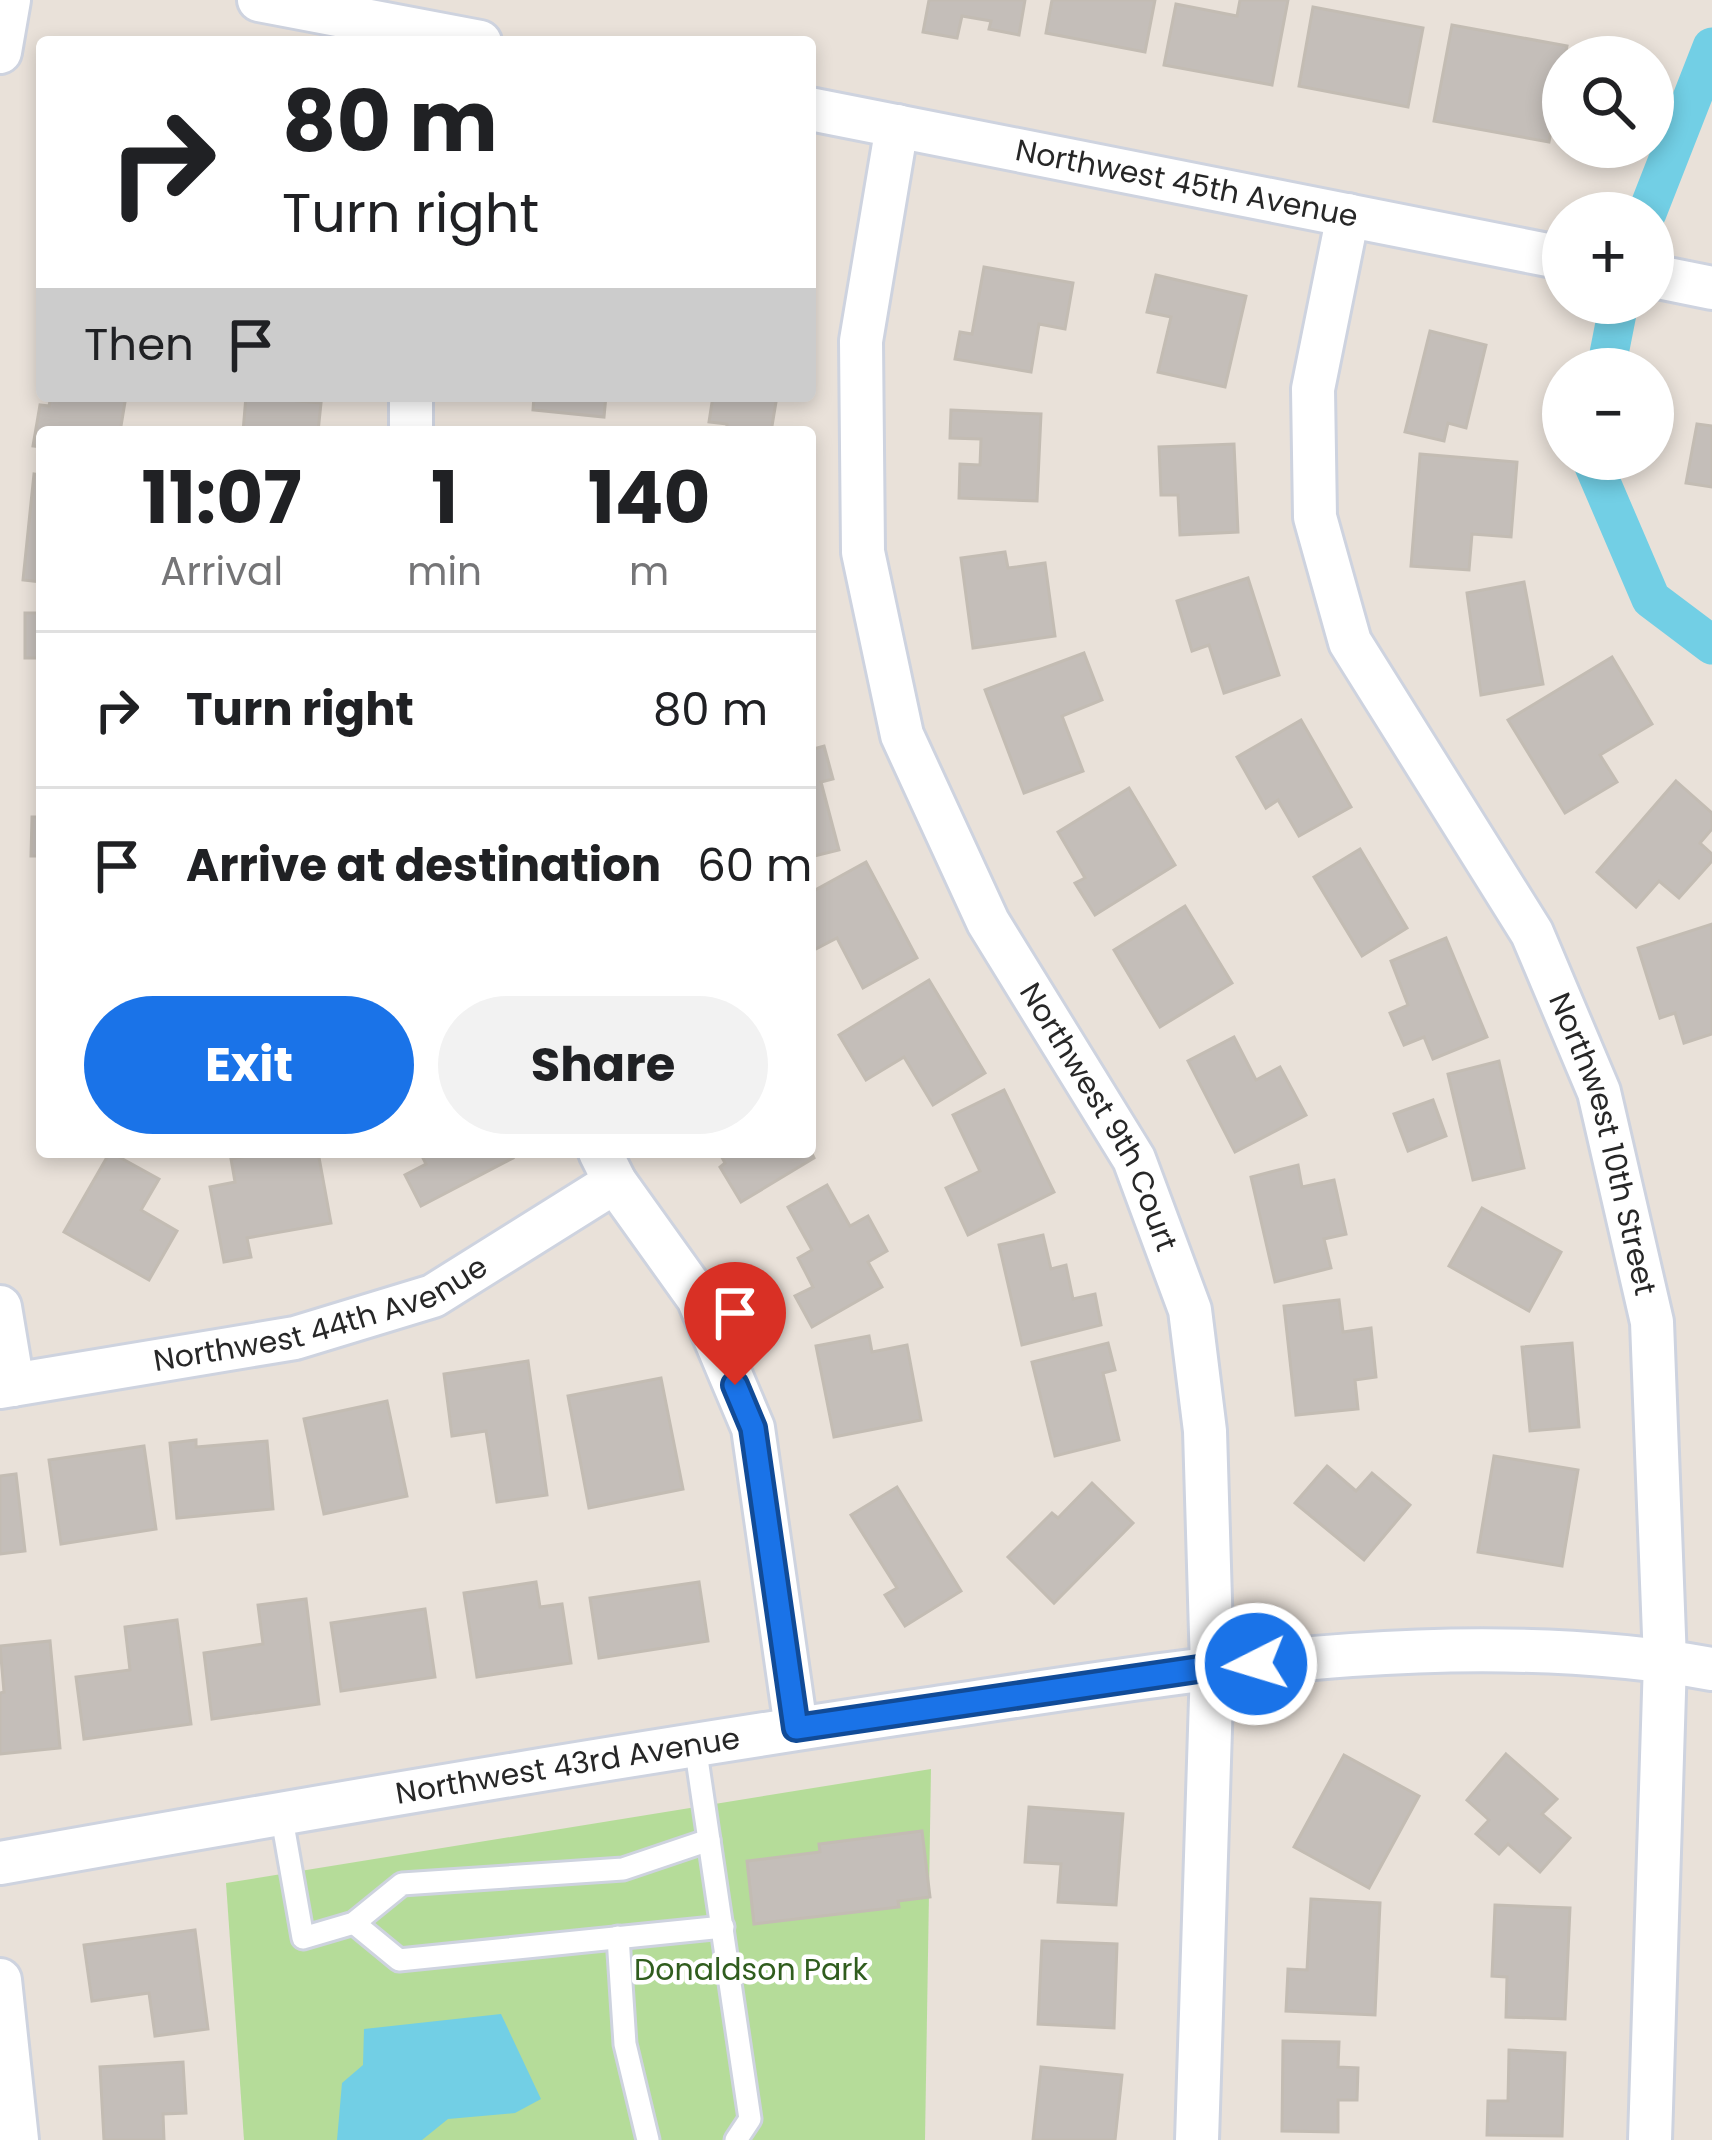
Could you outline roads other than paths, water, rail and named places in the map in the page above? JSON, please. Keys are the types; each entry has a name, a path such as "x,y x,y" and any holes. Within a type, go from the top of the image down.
{"street":[{"path":"0,52 8,0"},
{"path":"259,0 442,36"},
{"name":"Northwest 45th Avenue","path":"816,110 1542,254"},
{"name":"Northwest 9th Court","path":"897,126 861,341 863,552 902,735 988,922 1134,1159 1190,1310 1205,1431 1212,1667 1197,2140"},
{"name":"Northwest 10th Street","path":"1348,215 1313,389 1315,517 1349,642 1532,933 1599,1092 1652,1322 1665,1661 1650,2140"},
{"path":"1674,280 1712,288"},
{"path":"608,1167 698,1298 753,1428 796,1728"},
{"name":"Northwest 44th Avenue","path":"6,1386 295,1338 433,1296 608,1167"},
{"path":"0,1307 6,1386"},
{"name":"Northwest 43rd Avenue","path":"0,1863 796,1728 1212,1667 1434,1652 1602,1654 1712,1670"},
{"path":"0,1980 17,2140"}],"lane":[{"path":"695,1745 749,2119 736,2140"},
{"path":"281,1813 302,1938 354,1923 402,1885 622,1869 709,1840"},
{"path":"354,1923 399,1960 723,1927"},
{"path":"618,1937 626,2044 649,2140"}],"water":[{"path":"501,2014 541,2099 515,2113 448,2119 422,2140 337,2140 342,2083 363,2065 364,2029"}],"waterway":[{"path":"1655,192 1712,47"},
{"path":"1610,348 1615,324"},
{"path":"1600,480 1651,599 1712,645"}],"park label":[{"name":"Donaldson Park","path":"751,1970"}]}
